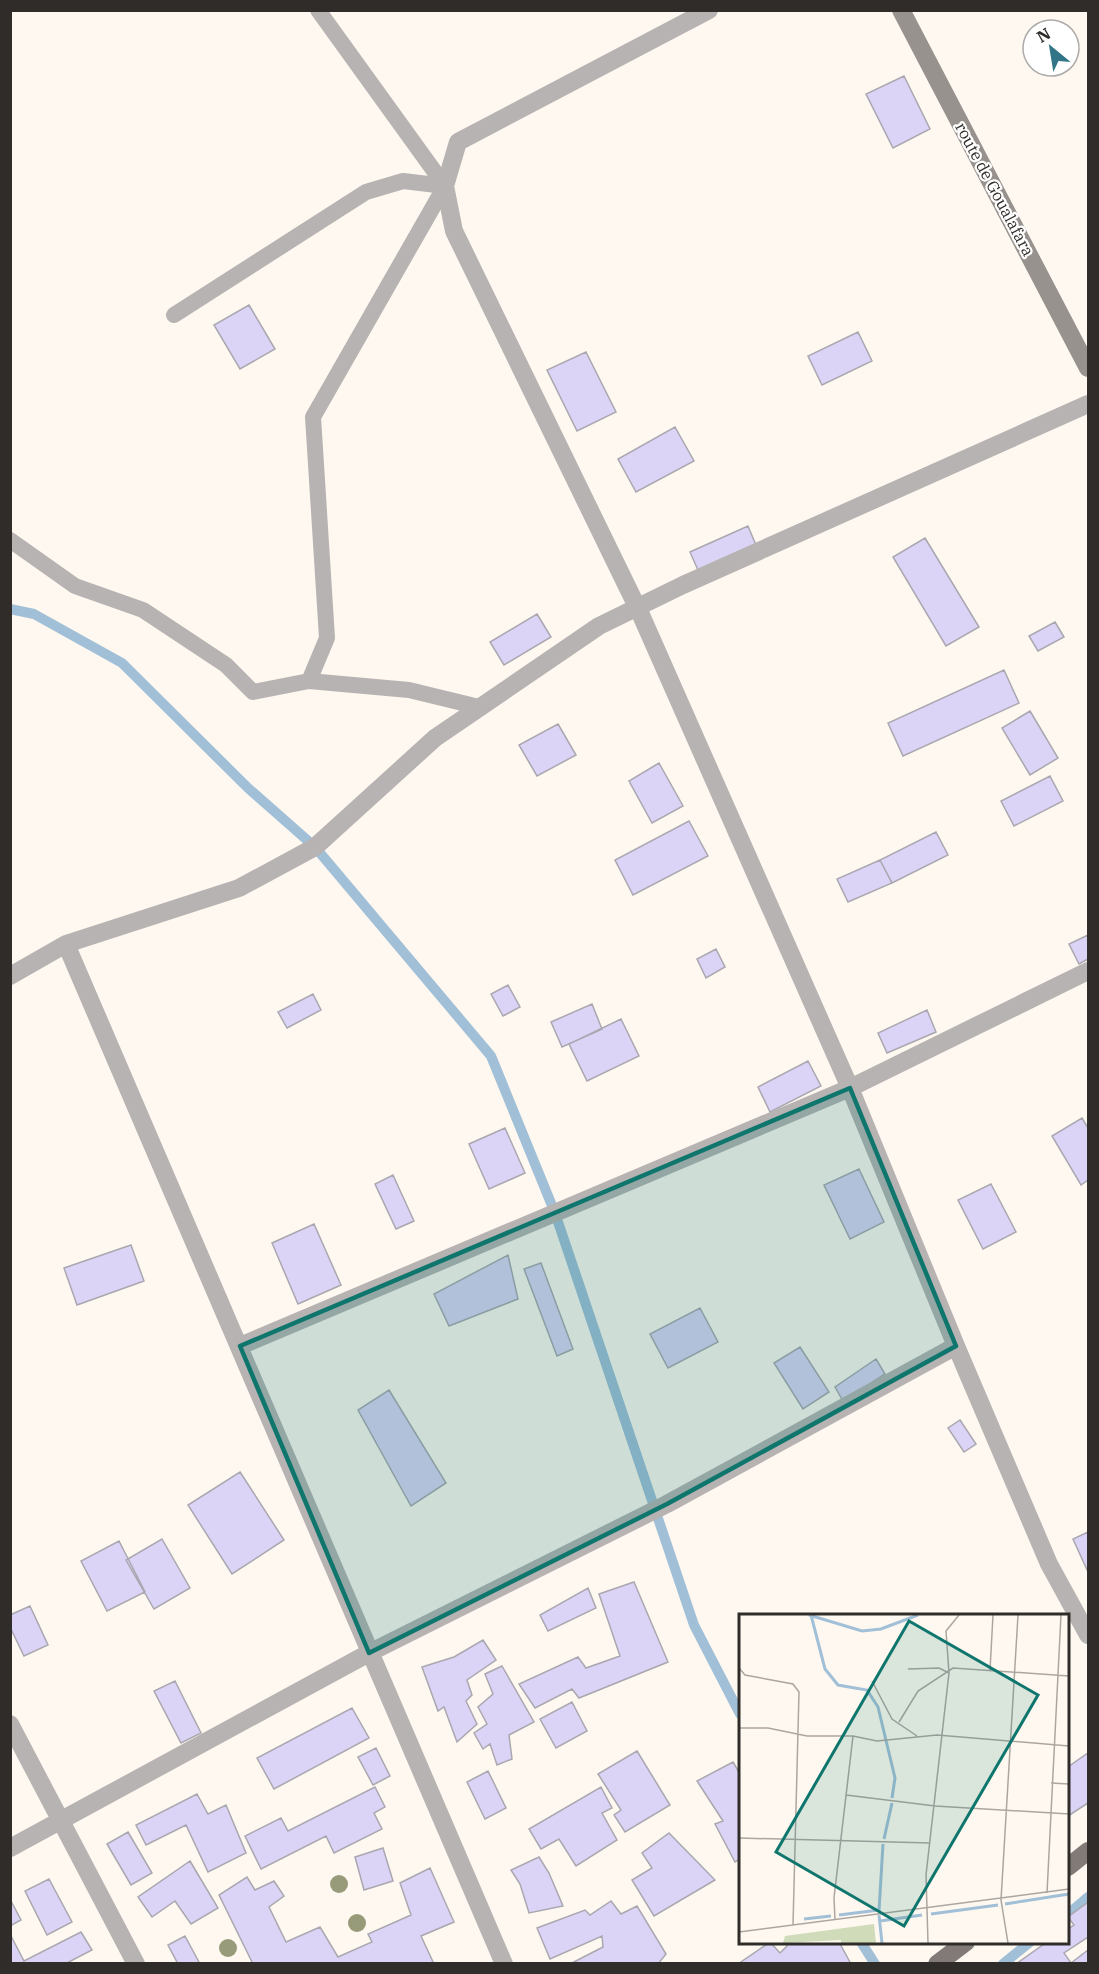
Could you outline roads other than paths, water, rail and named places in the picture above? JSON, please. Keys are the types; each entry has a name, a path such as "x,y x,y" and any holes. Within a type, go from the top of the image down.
{"main road":[{"path":"1069,1866 1089,1851"},
{"path":"937,1964 963,1944"}],"street":[{"name":"route de Goualafara","path":"901,10 1089,368"},
{"path":"701,12 458,142 445,186 454,231 637,608 850,1088 1049,1564 1089,1635"},
{"path":"10,976 66,944 238,888 315,847 435,738 598,626 682,585 1089,404"},
{"path":"66,944 504,1964"},
{"path":"240,1346 850,1088 1089,971"},
{"path":"10,1848 369,1653 660,1507 956,1346"},
{"path":"10,1724 136,1964"}],"lane":[{"path":"318,10 445,186"},
{"path":"174,315 366,192 404,182 445,186"},
{"path":"309,681 327,638 313,417 445,186"},
{"path":"10,540 75,586 143,610 226,665 253,692 309,681 409,690 479,708"}],"waterway":[{"path":"10,609 34,614 122,663 248,788 315,847 491,1056 555,1213 694,1625 739,1712"},
{"path":"1069,1913 1088,1897"},
{"path":"862,1944 875,1964"},
{"path":"1003,1964 1028,1944"}]}
